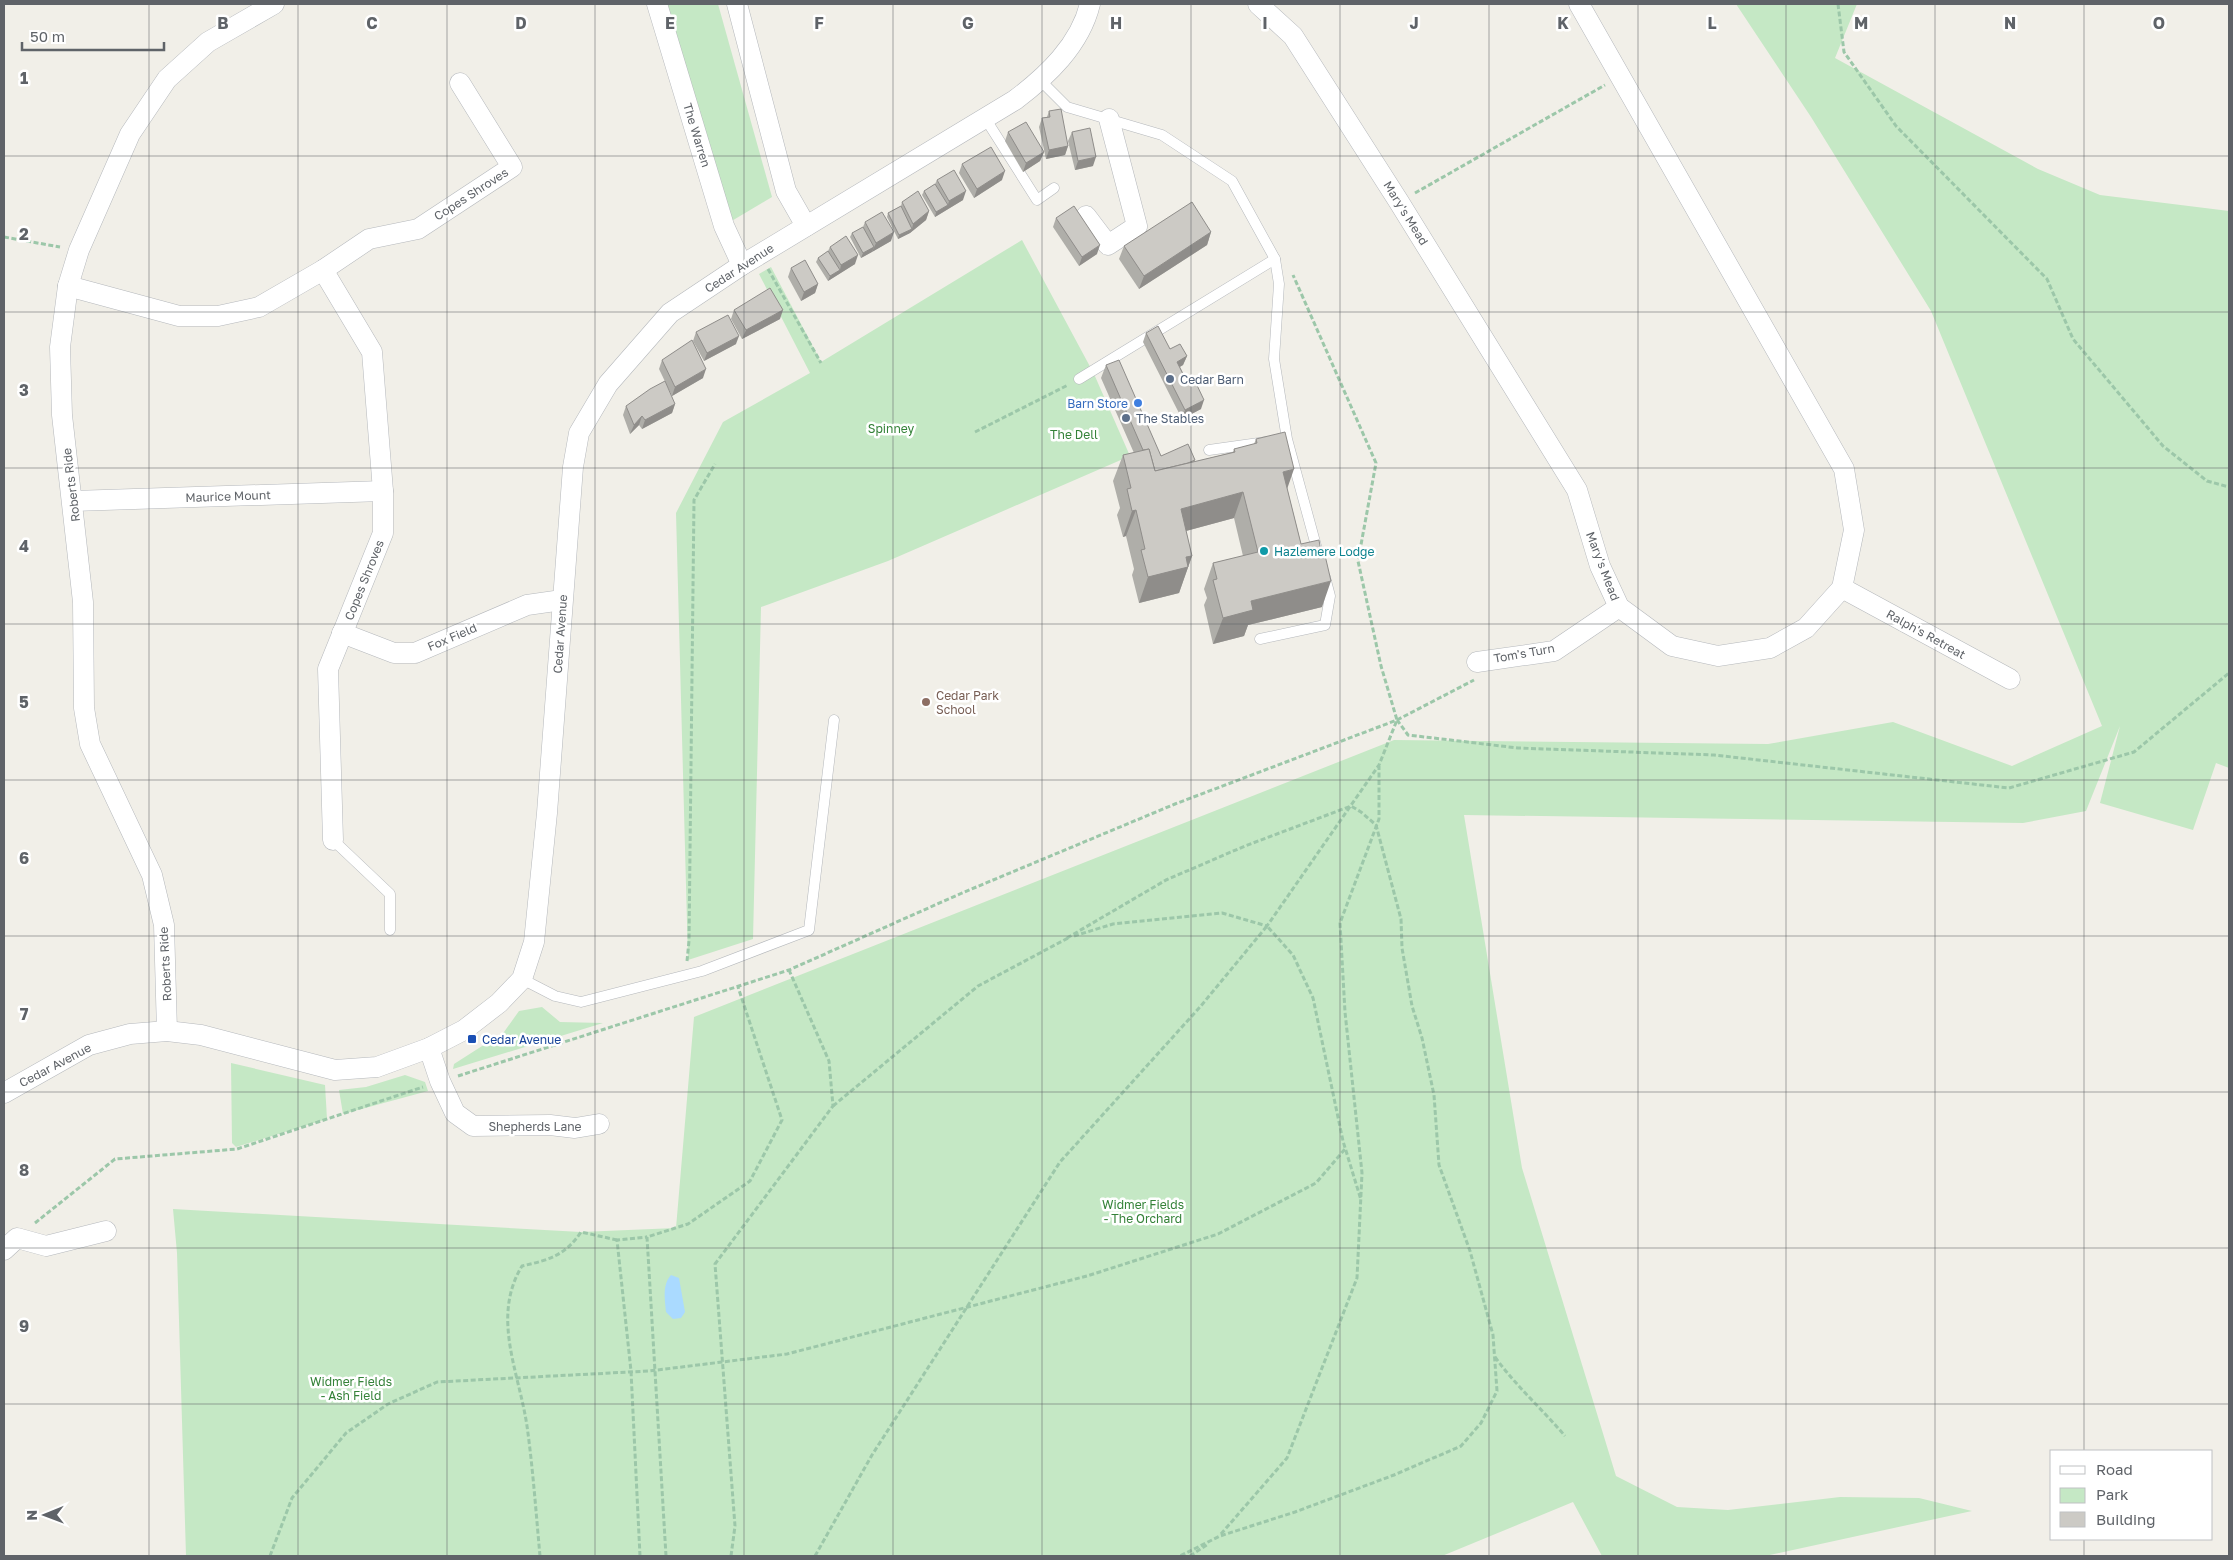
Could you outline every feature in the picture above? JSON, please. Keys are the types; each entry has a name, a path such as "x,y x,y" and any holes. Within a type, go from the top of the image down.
{"street":[{"name":"Roberts Ride","path":"167,1031 164,925 152,875 90,744 84,708 83,602 74,502 62,415 60,347 68,286 79,250 130,134 167,79 208,42 274,4"},
{"name":"The Warren","path":"657,4 724,226 742,265"},
{"path":"737,4 786,191 806,226"},
{"name":"Cedar Avenue","path":"4,1093 89,1045 130,1034 167,1031 201,1035 335,1070 377,1067 429,1048 464,1030 499,1003 522,979 534,942 547,813 573,468 579,433 608,384 670,313 742,265 985,118 1041,81 1064,55 1088,13 1090,4"},
{"name":"Mary's Mead","path":"1258,4 1293,36 1399,202 1576,490 1600,566 1618,607 1672,646 1718,656 1770,648 1806,628 1842,588"},
{"path":"1579,4 1844,469 1854,530 1842,588"},
{"name":"Copes Shroves","path":"68,286 179,316 218,316 259,307 323,270 369,239 418,229 516,174 460,83"},
{"path":"1086,216 1108,244 1137,226 1109,120"},
{"name":"Copes Shroves","path":"323,270 372,352 384,491 383,533 328,669 333,840"},
{"name":"Maurice Mount","path":"74,502 384,491"},
{"name":"Ralph's Retreat","path":"1842,588 2010,679"},
{"name":"Fox Field","path":"342,634 394,653 415,653 526,605 562,600"},
{"name":"Tom's Turn","path":"1477,662 1554,650 1618,607"},
{"name":"Shepherds Lane","path":"429,1048 440,1081 454,1113 474,1126 550,1125 575,1128 599,1124"},
{"path":"11,1244 46,1246 106,1230"}],"lane":[{"path":"1041,81 1066,107 1162,135 1232,181 1275,259 1279,284 1274,359 1287,439 1330,596 1326,625 1260,639"},
{"path":"985,118 1037,200 1054,188"},
{"path":"1079,379 1275,259"},
{"path":"1209,450 1287,439"},
{"path":"522,979 555,996 581,1002 702,971 809,930 834,720"},
{"path":"333,840 390,894 390,930"}],"path":[{"path":"1838,4 1844,52 1896,126 2047,279 2073,338 2163,446 2206,481 2229,487"},
{"path":"1399,202 1620,77"},
{"path":"4,237 79,250"},
{"path":"760,254 821,362"},
{"path":"1275,259 1295,277 1376,463 1358,562 1381,666 1397,720 1408,735 1518,748 1714,755 2009,788 2134,752 2229,674"},
{"path":"976,432 1079,379"},
{"path":"678,963 688,960 689,941 694,500 715,464"},
{"path":"11,1244 115,1159 237,1149 440,1081 789,970 962,893 1166,808 1397,720 1474,681 1477,662"},
{"path":"815,1556 872,1455 1060,1162 1200,1007 1267,926 1379,766 1397,720"},
{"path":"1190,1556 1220,1536 1287,1458 1358,1278 1362,1173 1345,1012 1340,923 1379,819 1379,766"},
{"path":"732,1556 735,1526 715,1264 833,1106 978,986 1067,938 1166,880 1245,846 1350,806 1361,812 1376,825 1401,918 1402,948 1412,1006 1422,1038 1434,1095 1439,1165 1470,1252 1493,1335 1497,1392 1481,1423 1461,1446 1394,1475 1295,1512 1220,1536 1180,1556"},
{"path":"1067,938 1113,924 1222,913 1267,926 1293,955 1313,998 1345,1148 1361,1200"},
{"path":"789,970 830,1061 833,1106"},
{"path":"540,1556 527,1426 508,1331 507,1308 512,1282 522,1266 555,1257 572,1246 581,1232 617,1240 647,1237 688,1224 750,1181 782,1120 738,987"},
{"path":"270,1556 292,1498 346,1434 388,1404 437,1382 654,1370 787,1354 1087,1276 1218,1234 1316,1183 1345,1148"},
{"path":"647,1237 666,1556"},
{"path":"617,1240 631,1371 640,1556"},
{"path":"1494,1357 1515,1384 1543,1410 1565,1436"}],"green space":[{"path":"666,4 718,4 772,197 730,222"},
{"path":"1736,4 1857,4 1835,58 2038,169 2100,195 2229,211 2229,768 2216,763 2193,830 2100,803 2120,726 2086,811 2023,823 1464,815 1522,1168 1616,1476 1677,1507 1728,1510 1840,1497 1919,1498 1972,1511 1765,1556 1602,1556 1573,1502 1442,1556 186,1556 177,1253 173,1209 581,1232 676,1228 694,1017 1394,740 1768,744 1893,722 2012,766 2102,726 1931,311 1811,117"},
{"path":"1022,240 1094,374 1130,456 888,561 761,607 753,939 688,960 676,513 723,422 810,373 759,274 771,267 821,362"},
{"path":"542,1007 560,1022 603,1023 453,1069 454,1064 504,1032 519,1011"},
{"path":"231,1063 325,1085 327,1119 236,1147 232,1143"},
{"path":"405,1075 425,1082 428,1091 343,1114 339,1090 366,1087"}],"water":[{"path":"671,1275 679,1278 685,1312 681,1318 673,1319 666,1312 665,1288"}],"building":[{"path":"1061,109 1068,146 1049,150 1042,118 1050,117 1049,111"},
{"path":"1026,122 1044,152 1026,163 1008,132"},
{"path":"1090,128 1096,157 1078,161 1072,132"},
{"path":"991,147 1005,171 977,189 962,164"},
{"path":"954,170 966,191 949,201 937,180"},
{"path":"935,184 948,205 936,212 924,191"},
{"path":"918,191 929,211 913,224 902,202"},
{"path":"1192,202 1211,232 1144,276 1124,246"},
{"path":"901,206 912,229 899,235 888,213"},
{"path":"1074,206 1100,245 1082,257 1056,218"},
{"path":"882,212 894,232 876,243 865,222"},
{"path":"863,227 874,247 863,253 852,233"},
{"path":"846,236 858,255 841,265 830,247"},
{"path":"828,251 840,270 830,276 818,258"},
{"path":"805,260 818,284 804,292 791,268"},
{"path":"770,288 783,310 746,330 734,310"},
{"path":"728,315 739,336 707,353 696,332"},
{"path":"1158,326 1170,349 1180,344 1187,356 1177,362 1187,382 1194,379 1204,400 1185,410 1146,333"},
{"path":"692,340 706,369 675,387 662,360"},
{"path":"1119,360 1161,456 1188,444 1195,460 1155,471 1149,449 1143,450 1106,365"},
{"path":"665,381 675,404 645,420 642,416 634,425 626,406"},
{"path":"1285,432 1294,469 1283,472 1301,544 1319,540 1321,552 1324,551 1331,581 1251,601 1253,610 1223,618 1213,580 1217,579 1213,563 1258,552 1243,492 1181,509 1192,556 1186,557 1188,567 1148,577 1141,550 1145,549 1136,510 1132,511 1127,489 1131,488 1123,455 1149,449 1155,471 1235,452 1234,449 1257,443 1256,439"}],"place":[{"name":"Cedar Barn","path":"1170,379"},
{"name":"Barn Store","path":"1138,403"},
{"name":"The Stables","path":"1126,418"},
{"name":"Hazlemere Lodge","path":"1264,551"},
{"name":"Cedar Park School","path":"926,702"},
{"name":"Cedar Avenue","path":"472,1039"}],"park label":[{"name":"Spinney","path":"891,428"},
{"name":"The Dell","path":"1074,434"},
{"name":"Widmer Fields - The Orchard","path":"1143,1211"},
{"name":"Widmer Fields - Ash Field","path":"351,1388"}]}
